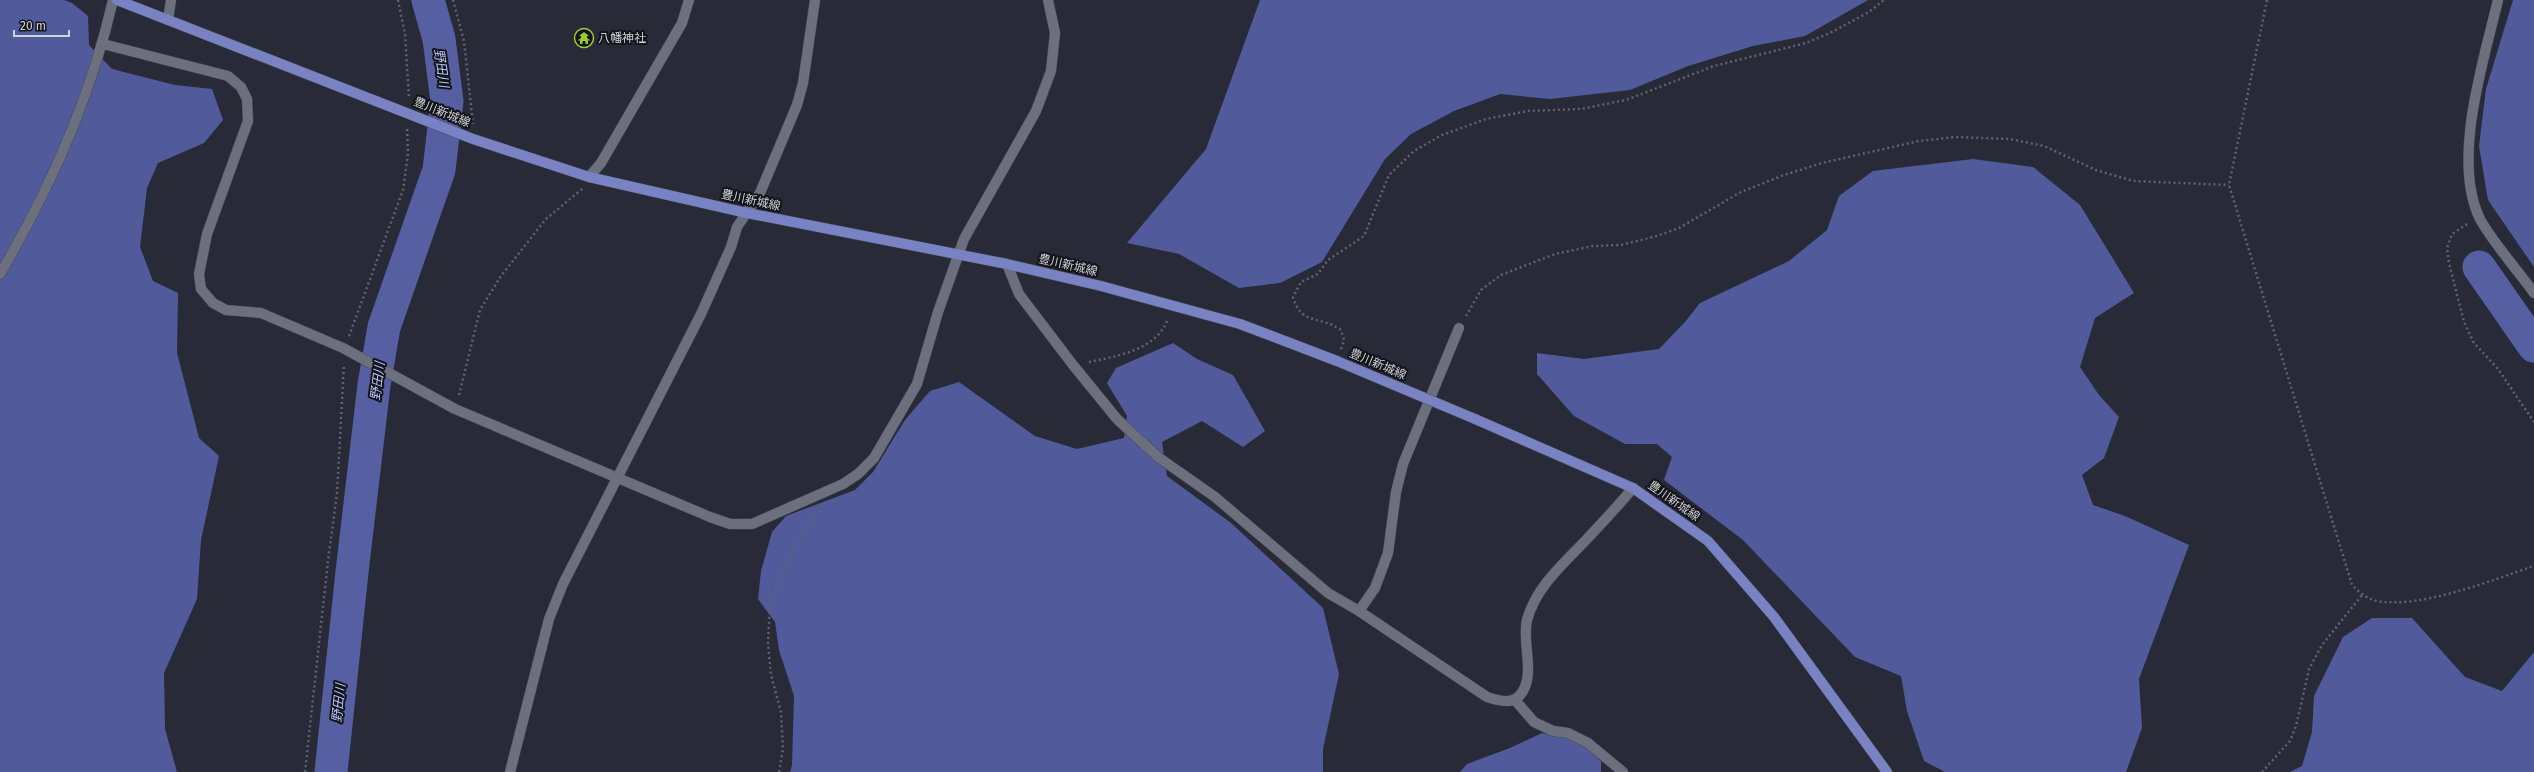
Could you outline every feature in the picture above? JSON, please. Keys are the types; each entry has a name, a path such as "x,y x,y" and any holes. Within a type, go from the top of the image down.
{"main road":[{"name":"豊川新城線","path":"117,0 469,137 589,177 748,213 957,256 1007,264 1172,304 1240,324 1337,361 1475,419 1633,488 1708,541 1774,617 1887,772"}],"street":[{"path":"0,274 32,219 82,104 103,44 113,0"},
{"path":"168,20 171,0"},
{"path":"589,177 600,163 682,23 689,0"},
{"path":"510,772 549,619 563,584 702,314 731,247 737,228 760,193 797,105 803,83 815,0"},
{"path":"103,44 228,76 241,87 248,99 248,121 207,234 199,274 201,289 213,303 226,310 261,313 348,351 455,409 618,479 730,524 752,524 830,490 858,474 874,458 916,384 957,256 964,239 1036,110 1051,71 1055,33 1048,0"},
{"path":"2498,0 2469,139 2472,197 2480,219 2534,293"},
{"path":"1007,264 1019,294 1073,365 1117,419 1158,457 1215,497 1328,593 1359,611 1487,697 1506,703 1515,700 1525,686 1527,670 1527,622 1533,600 1549,579 1633,488"},
{"path":"1359,611 1375,588 1388,553 1396,492 1403,464 1459,328"},
{"path":"1515,700 1534,722 1553,731 1568,733 1588,743 1623,772"}],"path":[{"path":"305,772 337,493 344,382 348,351 351,334 403,190 408,154 407,113 410,91 405,34 398,0"},
{"path":"453,0 464,41 473,116 469,137"},
{"path":"1337,361 1344,340 1341,330 1332,324 1307,318 1296,309 1293,297 1302,282 1318,274 1328,260 1364,236 1389,175 1414,152 1442,135 1486,119 1528,111 1581,109 1626,100 1714,66 1806,43 1849,22 1884,0"},
{"path":"2267,0 2229,185 2352,585 2362,595 2377,601 2422,601 2534,566"},
{"path":"1459,328 1481,290 1501,275 1555,254 1593,246 1621,245 1657,236 1678,228 1741,192 1784,175 1822,164 1919,142 1956,137 2010,139 2044,146 2096,170 2133,181 2229,185"},
{"path":"455,409 480,310 501,276 546,219 580,193 589,177"},
{"path":"2480,219 2462,226 2452,234 2447,248 2448,263 2464,322 2474,343 2498,369 2534,422"},
{"path":"1073,365 1119,356 1151,342 1166,325 1172,304"},
{"path":"779,772 783,749 781,712 771,675 768,643 770,603 795,543 822,508 830,490"},
{"path":"2262,772 2290,741 2296,726 2309,669 2322,645 2362,595"}],"shaded area":[{"path":"0,0 64,0 72,3 88,16 89,45 112,69 175,85 212,89 223,120 204,143 158,163 147,188 140,247 153,281 178,293 177,353 199,438 219,456 201,540 197,599 164,673 165,729 177,772 0,772"},
{"path":"1260,0 1868,0 1805,36 1753,46 1688,66 1630,90 1550,99 1500,94 1454,111 1411,134 1385,159 1322,262 1280,283 1239,288 1179,254 1127,243 1206,149"},
{"path":"2513,0 2534,0 2534,267 2488,200 2479,146 2486,89"},
{"path":"1973,159 2033,167 2080,205 2134,293 2095,318 2080,367 2099,395 2119,417 2104,458 2082,475 2093,505 2125,516 2189,545 2139,679 2142,728 2126,772 1945,772 1924,761 1907,711 1901,676 1855,657 1743,540 1664,480 1672,457 1657,444 1625,444 1574,416 1537,374 1537,353 1584,359 1659,349 1685,322 1700,303 1789,261 1827,230 1839,196 1873,171"},
{"path":"1173,343 1197,359 1233,375 1265,431 1243,447 1202,421 1162,442 1167,476 1231,523 1323,608 1339,674 1323,749 1323,772 790,772 792,765 794,696 779,650 775,622 758,599 761,571 772,532 786,516 855,490 873,472 905,420 930,391 959,382 1035,436 1077,449 1124,438 1127,416 1107,383 1116,368"},
{"path":"2372,618 2412,618 2465,677 2502,691 2534,652 2534,772 2290,772 2302,766 2312,732 2314,696 2343,637"},
{"path":"1542,733 1578,740 1601,761 1601,772 1460,772 1467,764 1510,748"}],"waterway":[{"name":"野田川","path":"331,772 352,572 374,385 384,327 439,170 447,101 439,39 428,0"},
{"path":"2479,267 2534,346"}],"place":[{"name":"八幡神社","path":"584,38"}]}
